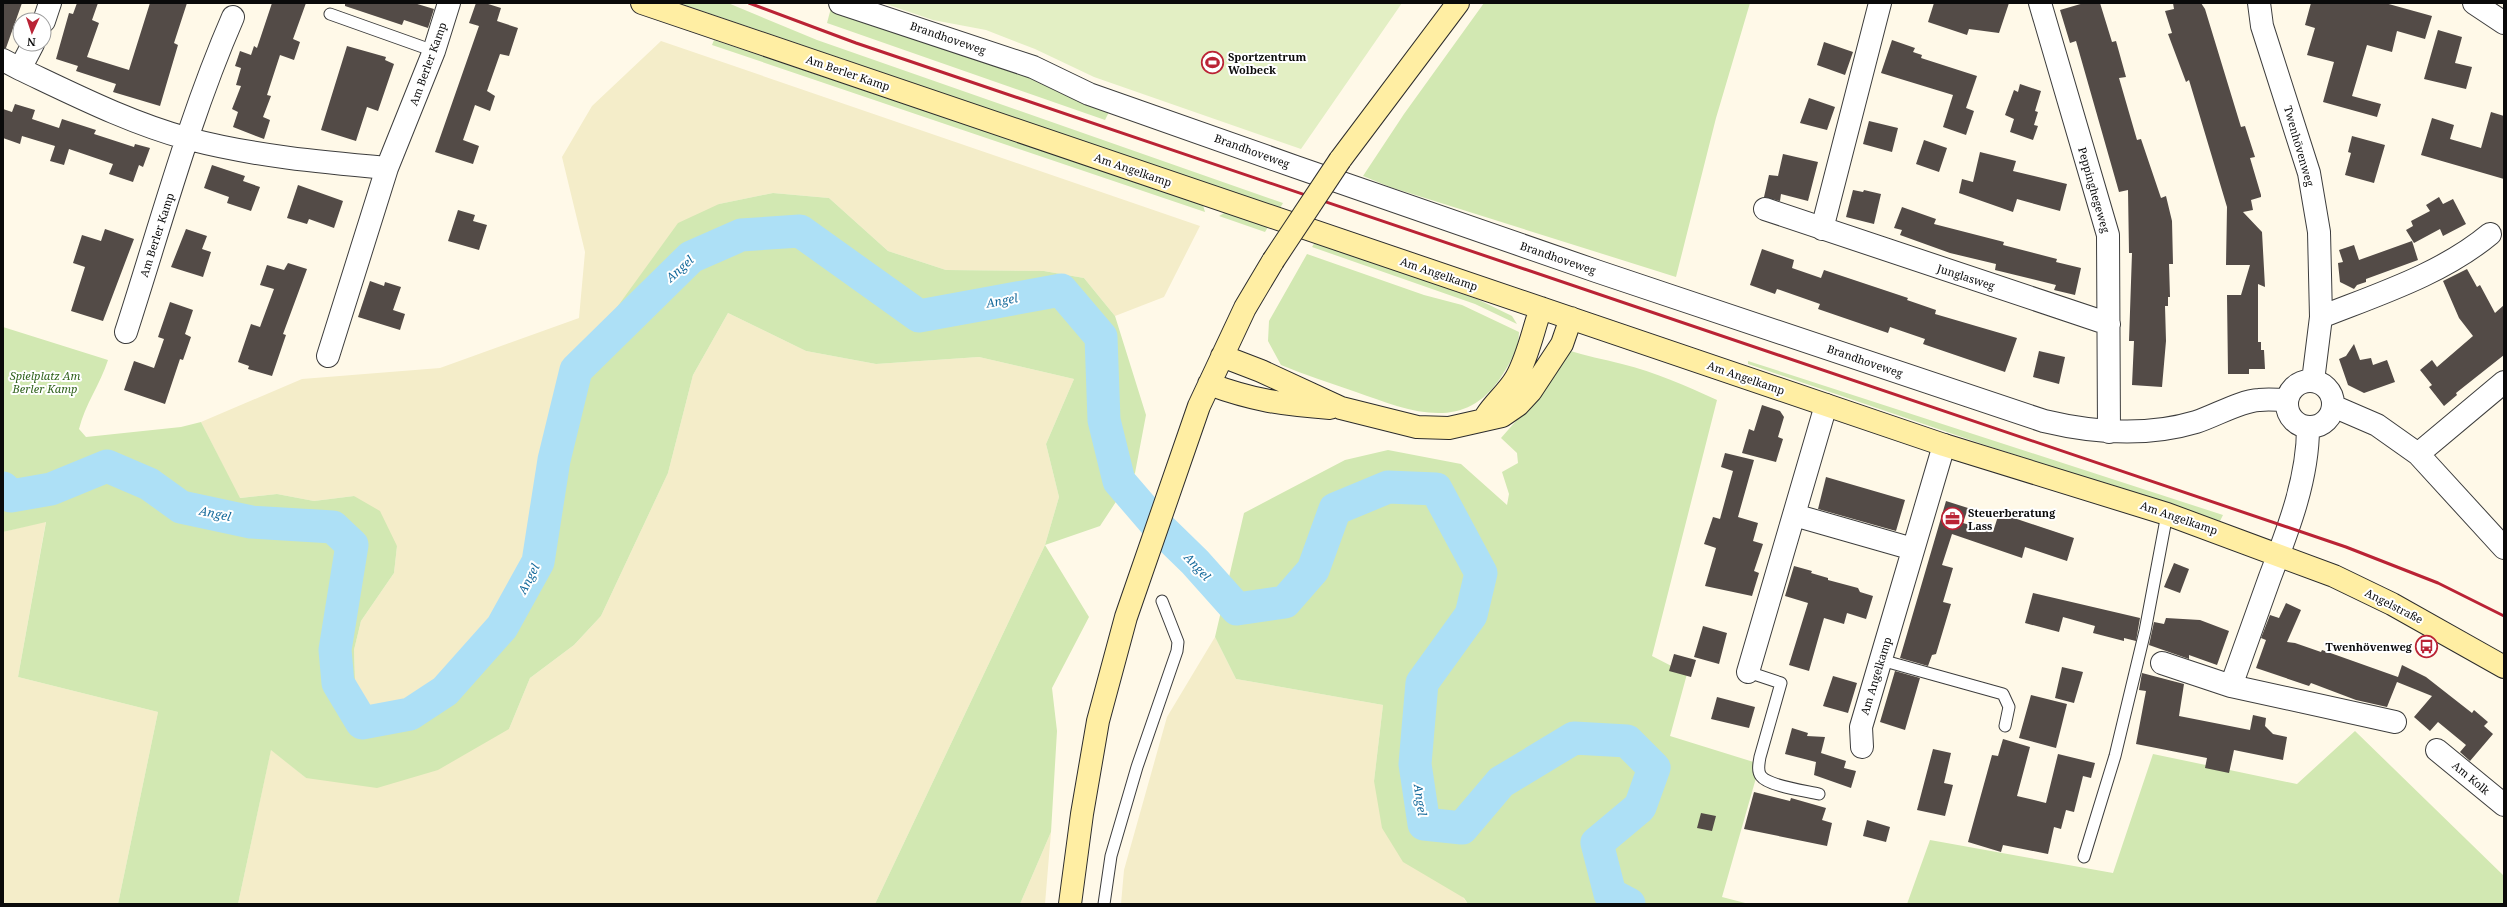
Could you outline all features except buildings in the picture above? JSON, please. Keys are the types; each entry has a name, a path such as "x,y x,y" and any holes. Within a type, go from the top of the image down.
{"street":[{"name":"Am Berler Kamp","path":"328,356 387,168 434,51 449,3"},
{"name":"Am Berler Kamp","path":"642,3 1053,143"},
{"name":"Brandhoveweg","path":"840,3 1033,67 1097,96 1604,274 2044,421 2076,429 2109,432 2151,431 2195,422 2258,400 2287,400"},
{"path":"1070,904 1082,814 1098,721 1126,617 1188,432 1245,308 1273,261 1340,160 1458,3"},
{"path":"1822,229 1880,3"},
{"name":"Peppinghegeweg","path":"2040,3 2108,235 2109,432"},
{"name":"Twenhövenweg","path":"2259,3 2262,26 2309,173 2319,232 2321,317 2313,381"},
{"path":"2474,3 2504,23"},
{"name":"Am Berler Kamp","path":"126,332 188,139 221,44 233,17"},
{"path":"25,52 12,64 85,100 188,139 285,159 387,168"},
{"name":"Am Angelkamp","path":"1053,143 1944,445 2167,514 2278,555"},
{"name":"Junglasweg","path":"1765,210 2109,324"},
{"path":"2321,317 2405,283 2471,250 2490,234"},
{"path":"1485,419 1492,406 1505,395 1517,376 1541,308"},
{"path":"1209,384 1244,397 1294,406 1341,408 1427,428 1460,426 1502,416 1518,405 1531,390 1562,344 1571,318"},
{"path":"1222,356 1261,371 1341,408"},
{"path":"2313,381 2326,387 2333,399 2333,406 2324,423 2308,428 2293,420 2289,414 2287,400 2289,394 2299,384 2313,381"},
{"path":"2418,454 2504,382"},
{"path":"1748,672 1826,405"},
{"path":"2333,406 2377,425 2418,454 2504,548"},
{"path":"2231,686 2297,499 2308,440 2308,428"},
{"name":"Am Angelkamp","path":"1862,747 1861,727 1944,445"},
{"path":"1794,515 1913,549"},
{"name":"Angelstraße","path":"2278,555 2334,576 2392,604 2504,666"},
{"path":"2162,663 2231,686 2395,722"},
{"name":"Am Kolk","path":"2437,750 2504,805"}],"lane":[{"path":"330,14 434,51"},
{"path":"2084,857 2115,756 2145,631 2167,514"},
{"path":"1104,904 1111,856 1137,767 1177,651 1176,636 1169,623 1162,601"},
{"path":"1881,660 2003,694 2009,707 2005,726"},
{"path":"1748,672 1781,684 1760,757 1758,770 1761,776 1768,782 1819,794"}],"shaded area":[{"path":"661,41 1200,226 1164,297 1115,316 1084,278 1044,271 946,270 888,251 829,198 773,193 719,204 611,315 576,370 554,460 538,562 502,627 445,691 410,714 365,708 355,680 354,650 361,621 394,573 397,546 354,496 314,501 277,494 239,498 201,422 302,379 440,368 579,318 585,252 562,157 592,106"},
{"path":"728,313 806,351 876,364 979,357 1074,379 1046,444 1059,497 1045,545 875,904 238,904 271,749 306,778 509,729 530,678 574,645 601,616 668,473 693,375"},
{"path":"46,521 18,677 158,712 118,904 3,904 3,532"},
{"path":"1215,637 1236,679 1383,705 1374,781 1468,904 1121,904 1124,870 1167,717"},
{"path":"1051,832 1045,904 1020,904"}],"green space":[{"path":"679,3 728,3 817,40 1283,203 1280,208"},
{"name":"Sportzentrum Wolbeck","path":"883,3 1402,3 1301,149 1094,77 1035,49 986,30 933,20"},
{"path":"1484,3 1750,3 1716,118 1676,277 1390,187 1363,176 1404,114"},
{"path":"831,8 1024,73 1109,112 1105,120 827,23"},
{"path":"714,40 1203,205 1205,212 712,45"},
{"name":"Spielplatz Am Berler Kamp","path":"773,193 829,198 888,251 946,270 1044,271 1084,278 1115,316 1146,415 1135,473 1100,526 1045,545 1059,497 1046,444 1074,379 979,357 876,364 806,351 728,313 693,375 668,473 601,616 574,645 530,678 509,729 438,770 377,788 306,778 271,750 238,904 118,904 158,712 18,677 46,522 3,532 3,327 108,360 85,411 79,429 86,437 181,427 201,422 240,498 277,494 314,501 354,496 380,511 397,546 394,573 361,621 354,650 355,680 366,708 410,714 445,691 502,627 538,562 554,460 576,370 594,339 678,223 719,204"},
{"path":"1226,212 1268,227 1265,232 1219,216"},
{"path":"1315,242 1477,299 1512,316 1517,324 1475,304 1312,247"},
{"path":"1307,254 1424,295 1462,305 1519,332 1516,350 1511,361 1501,377 1486,395 1470,406 1452,412 1434,413 1395,405 1281,365 1268,341 1269,321"},
{"path":"1567,350 1658,375 1717,400 1652,656 1687,674 1670,736 1760,764 1722,897 1749,904 1468,904 1464,898 1403,862 1382,828 1374,781 1383,705 1236,679 1215,637 1244,513 1345,460 1388,450 1461,464 1507,505 1509,494 1502,472 1518,463 1517,453 1501,438 1545,388"},
{"path":"1748,361 2223,515 2220,521 1988,446 1748,364"},
{"path":"1045,545 1089,617 1052,688 1057,731 1051,832 1020,904 875,904"},
{"path":"2355,731 2504,876 2504,904 1907,904 1930,840 2113,873 2153,754 2297,784"}],"waterway":[{"name":"Angel","path":"3,488 11,496 51,489 107,466 149,484 181,507 251,522 333,527 352,545 335,650 338,683 362,723 410,714 445,691 502,627 538,562 554,460 576,370 691,257 741,235 800,231 919,316 1061,290 1101,337 1104,420 1119,481 1156,524 1195,562 1237,609 1285,602 1313,570 1335,509 1388,487 1436,489 1481,573 1471,615 1422,683 1415,764 1424,824 1462,828 1501,782 1574,738 1627,741 1654,768 1640,807 1597,843 1610,894 1629,904"}],"railway":[{"path":"749,3 856,43 2346,547 2438,583 2504,616"}],"place":[{"name":"Sportzentrum Wolbeck","path":"1212,63"},
{"name":"Steuerberatung Lass","path":"1953,519"},
{"name":"Twenhövenweg","path":"2427,647"}]}
